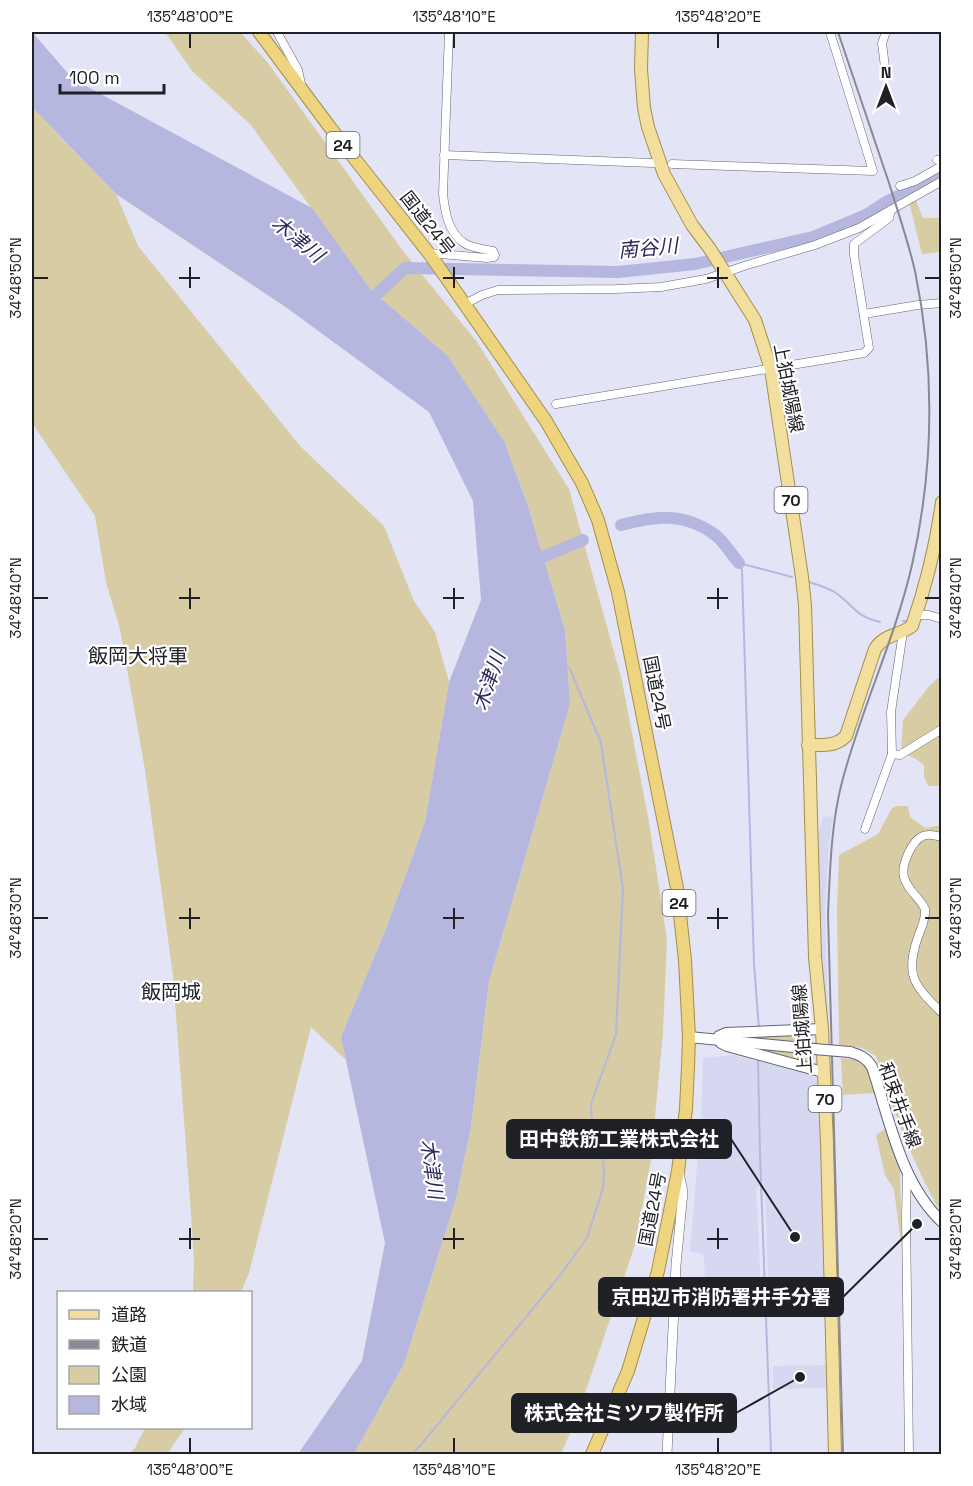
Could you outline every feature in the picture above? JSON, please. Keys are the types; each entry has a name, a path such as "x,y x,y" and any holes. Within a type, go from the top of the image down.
{"highway":[{"name":"国道24号","path":"259,32 429,254 546,421 582,483 598,520 618,592 677,888 685,960 689,1037 686,1109 678,1171 658,1271 628,1371 592,1455"}],"main road":[{"name":"上狛城陽線","path":"642,32 642,88 648,127 664,174 692,225 755,320 771,369 802,577 815,957 822,1029 827,1143 835,1455"},
{"path":"808,745 840,743 846,736 875,649 883,639 912,626 937,535 942,502"},
{"path":"713,1038 726,1033 822,1029"},
{"name":"和束井手線","path":"689,1037 850,1052 869,1061 907,1174 922,1200 942,1222"},
{"path":"713,1038 727,1046 823,1072"}],"street":[{"path":"277,32 298,70 302,89"},
{"path":"429,254 487,258 495,255 493,251 465,244 455,234 446,218 443,194 449,32"},
{"path":"672,164 873,171 830,32"},
{"path":"885,32 882,43 885,67"},
{"path":"444,155 653,163"},
{"path":"900,186 915,181 940,162"},
{"path":"465,304 498,290 661,287 706,279 724,270 815,245 859,228 922,190 942,181"},
{"path":"556,404 864,353 869,348 854,255 855,244 889,218 891,210"},
{"path":"864,314 942,303"},
{"path":"916,615 941,618"},
{"path":"866,829 892,754 891,712 903,632"},
{"path":"892,754 900,755 942,729"},
{"path":"942,837 921,836 910,852 903,875 906,883 926,909 912,957 913,980 942,1013"},
{"path":"667,1455 676,1265 683,1192 678,1171"},
{"path":"907,1174 909,1455"}],"shaded area":[{"path":"823,816 833,817 825,911 829,1046 826,1046 820,966 817,850"},
{"path":"733,1055 811,1075 819,1083 825,1286 768,1287 765,1187 756,1187 761,1287 705,1288 704,1255 690,1251 701,1118 703,1058"},
{"path":"827,1365 827,1388 773,1389 773,1366"}],"green space":[{"path":"165,32 240,32 268,63 403,251 477,342 569,489 622,681 649,822 667,940 663,1032 651,1160 635,1245 578,1414 561,1454 354,1454 404,1364 456,1199 471,1127 489,981 570,704 565,630 528,506 504,441 447,355 371,290 250,124 192,71"},
{"path":"32,107 116,194 138,246 301,447 384,526 414,601 435,632 449,682 425,822 387,926 341,1037 346,1060 311,1027 249,1273 241,1291 193,1291 194,1260 173,976 145,770 120,629 106,582 95,516 32,423"},
{"path":"915,199 923,218 941,218 941,252 922,254 909,202"},
{"path":"938,678 941,678 941,786 928,786 924,776 924,765 901,752 903,720"},
{"path":"908,806 910,817 925,828 941,825 941,1210 910,1151 876,1056 862,1048 839,1045 837,908 839,855 878,834 892,808"},
{"path":"802,1034 811,1038 814,1045 732,1037"},
{"path":"754,1048 813,1054 814,1058 807,1064 800,1063"},
{"path":"841,1058 859,1060 864,1063 872,1076 876,1093 843,1095"},
{"path":"887,1127 900,1171 902,1251 894,1189 885,1175 876,1135"},
{"path":"144,1429 184,1429 167,1454 129,1454 135,1448"}],"water":[{"name":"木津川","path":"32,32 73,79 312,208 371,290 447,355 504,441 528,506 565,630 570,704 489,981 471,1127 456,1199 404,1364 354,1454 298,1454 362,1361 385,1243 341,1037 387,926 425,822 449,682 481,600 473,501 429,412 287,308 116,194 32,107"}],"waterway":[{"name":"南谷川","path":"364,306 405,268 618,272 695,264 813,237 866,215 886,202 942,174"},
{"path":"621,525 658,518 691,522 718,537 739,563"},
{"path":"529,563 583,540"},
{"path":"739,563 742,570 754,964 759,1029"},
{"path":"739,563 792,577"},
{"path":"809,582 833,591 860,614 880,622"},
{"path":"411,1454 558,1278 587,1238 603,1188 603,1159 592,1125 591,1104 616,1034 623,889 601,743 570,669 565,667"},
{"path":"758,1059 771,1454"}],"railway":[{"path":"838,32 889,183 915,271 922,307 929,381 925,491 912,565 897,620 842,782 835,814 832,847 828,914 843,1454"}],"place":[{"name":"京田辺市消防署井手分署","path":"917,1224"},
{"name":"田中鉄筋工業株式会社","path":"795,1237"},
{"name":"株式会社ミツワ製作所","path":"800,1377"}],"district":[{"name":"飯岡大将軍","path":"138,656"},
{"name":"飯岡城","path":"171,992"}]}
